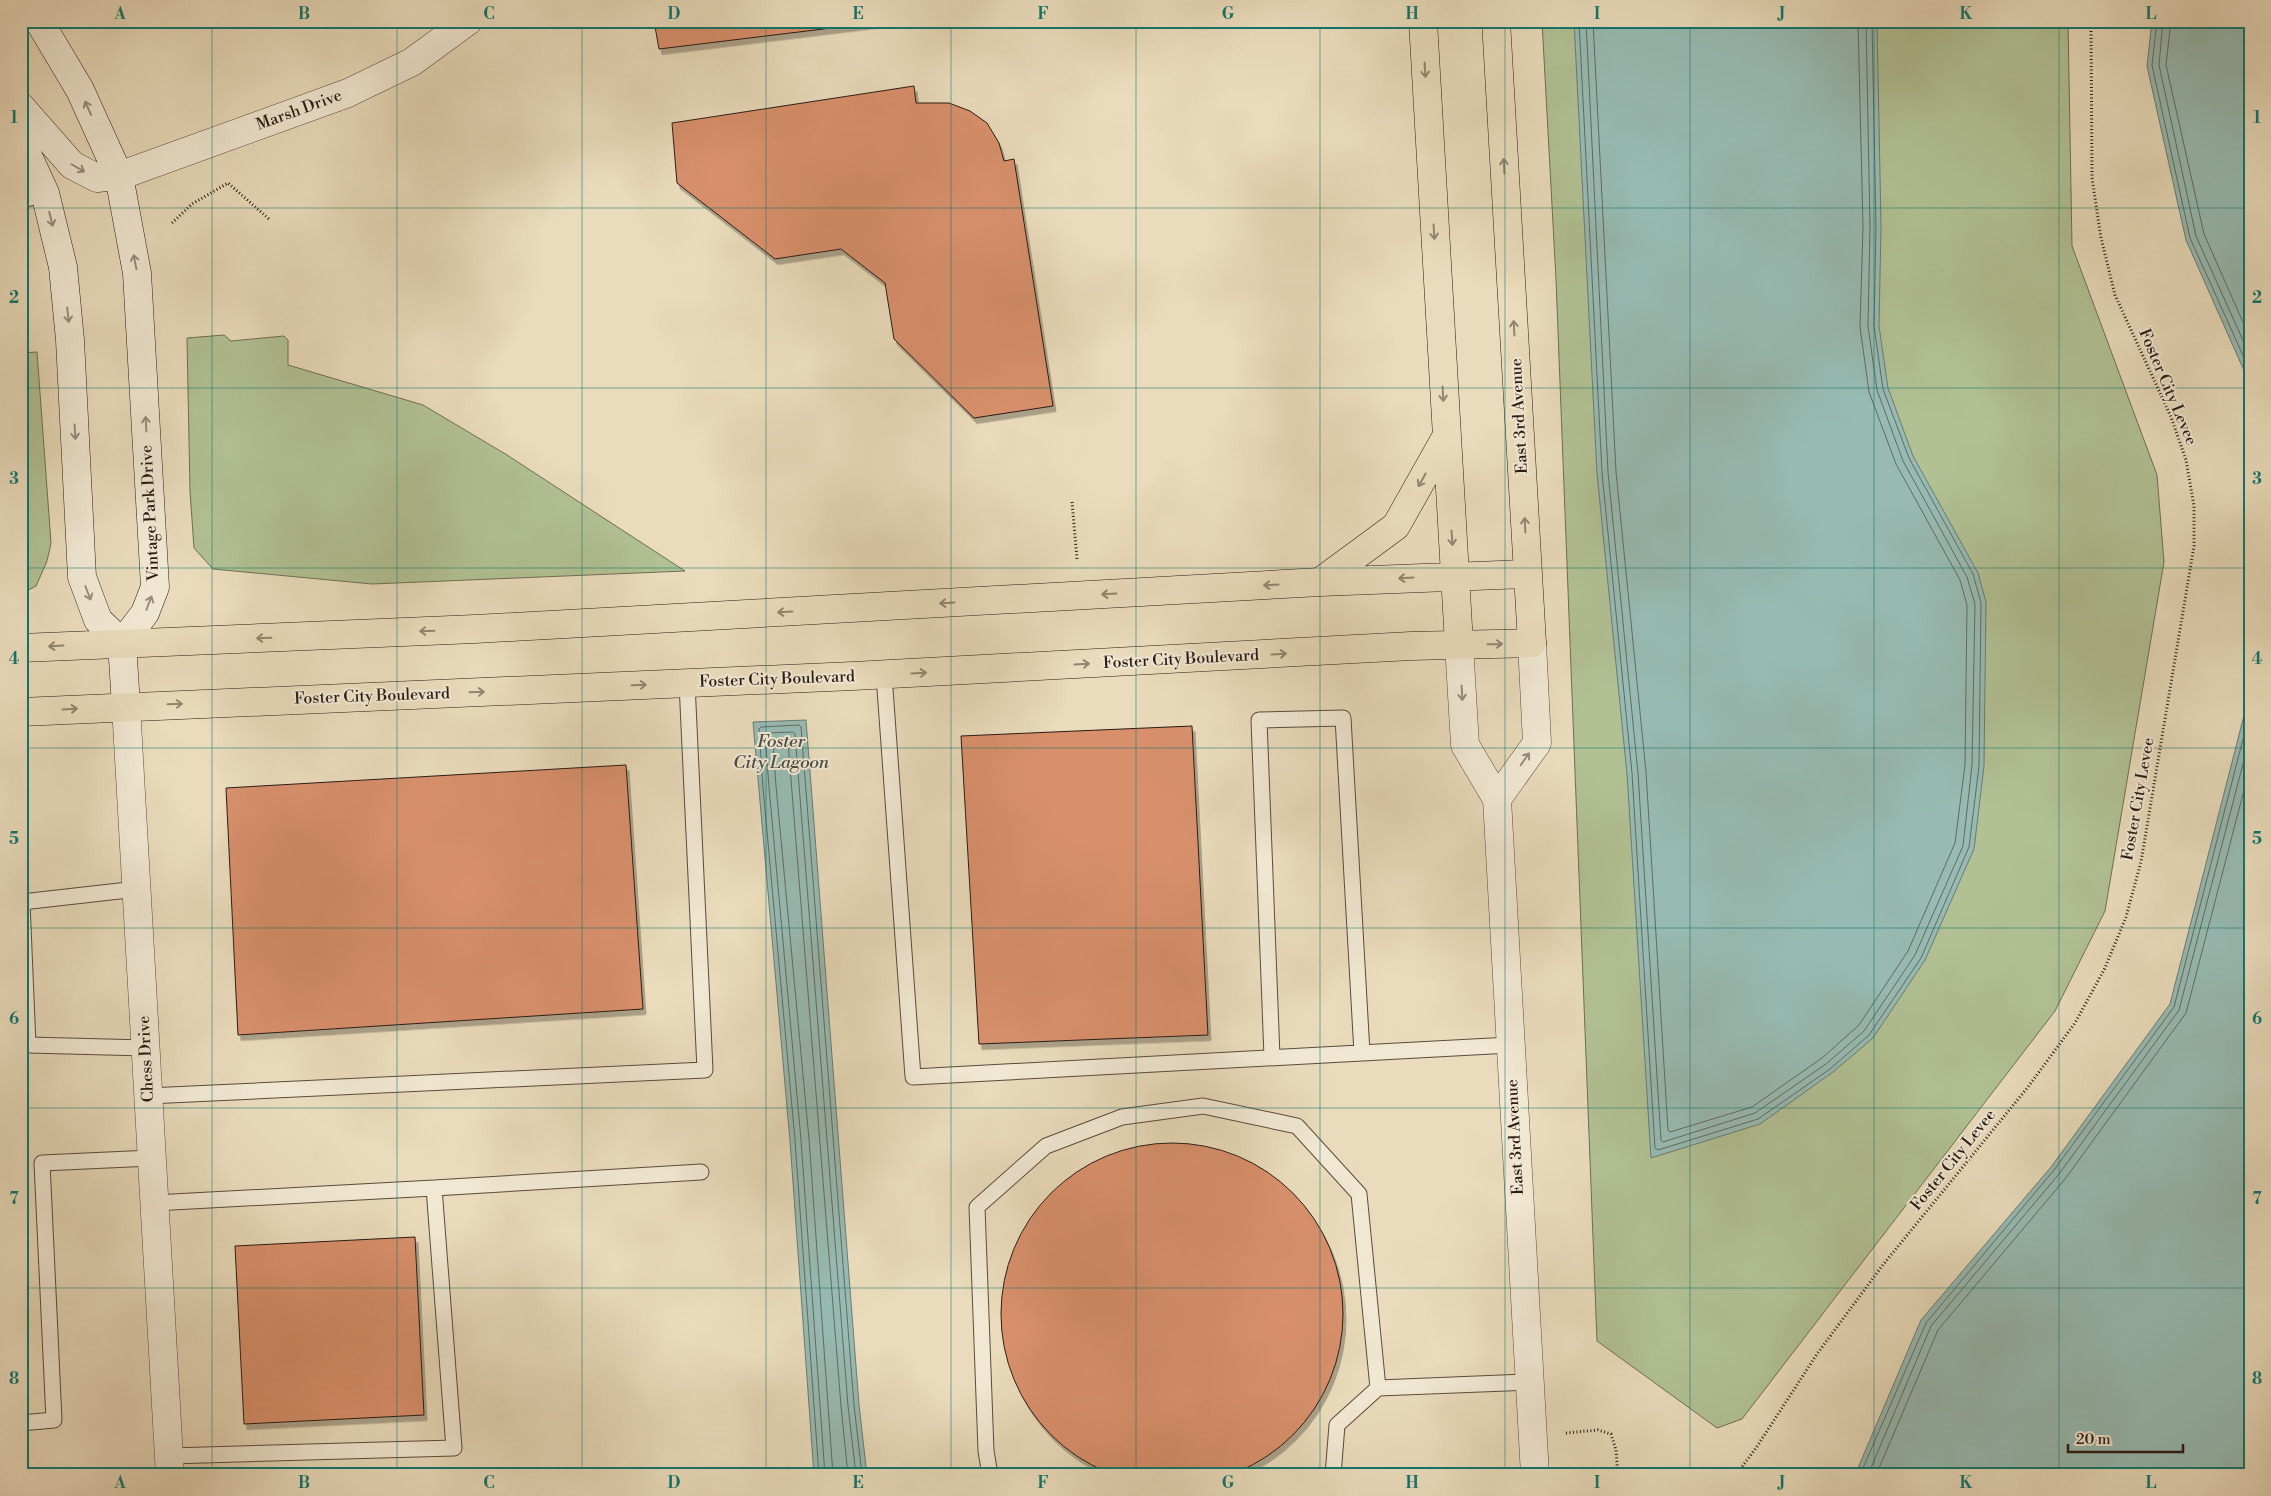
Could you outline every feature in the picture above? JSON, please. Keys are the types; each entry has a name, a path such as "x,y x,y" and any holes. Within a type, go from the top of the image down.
{"main road":[{"name":"East 3rd Avenue","path":"1423,21 1459,644"},
{"name":"East 3rd Avenue","path":"1496,21 1532,643"},
{"path":"1320,582 1396,526 1446,437"},
{"path":"21,648 475,629 1320,582 1528,574"},
{"name":"Foster City Boulevard","path":"21,712 884,675 1459,644 1532,643"}],"street":[{"name":"Vintage Park Drive","path":"39,21 80,90 119,176 137,273 155,587 145,614 122,643"},
{"name":"Marsh Drive","path":"21,108 72,165 97,178 119,176 348,93 412,62 453,25"},
{"path":"21,141 33,197 63,267 70,331 82,577 98,620 122,643"},
{"name":"Chess Drive","path":"122,643 170,1466"},
{"name":"East 3rd Avenue","path":"1497,799 1537,744 1532,643"},
{"name":"East 3rd Avenue","path":"1459,644 1465,745 1497,799 1535,1475"}],"lane":[{"path":"884,675 913,1077 1510,1045"},
{"path":"148,1096 705,1070 687,683"},
{"path":"1272,1058 1258,720 1343,718 1362,1053"},
{"path":"137,889 22,902 28,1045 146,1048"},
{"path":"990,1475 986,1451 977,1207 1046,1146 1122,1118 1203,1106 1297,1126 1359,1194 1378,1388"},
{"path":"21,1423 54,1420 42,1163 152,1158"},
{"path":"154,1203 701,1172"},
{"path":"170,1466 454,1448 434,1188"},
{"path":"1333,1475 1337,1424 1378,1388 1530,1382"}],"path":[{"name":"Foster City Levee","path":"1736,1475 1756,1448 1817,1354 1877,1273 2028,1087 2075,1024 2105,968 2126,917 2141,862 2194,546 2194,506 2186,460 2171,417 2115,295 2101,238 2092,178 2091,21"},
{"path":"172,223 192,204 228,183 269,219"},
{"path":"1072,502 1077,559"},
{"path":"1532,1436 1598,1430 1611,1434 1616,1450 1618,1475"}],"green space":[{"path":"1542,21 2068,21 2072,246 2157,475 2164,562 2105,911 2055,1011 1742,1419 1717,1428 1597,1341 1556,279"},
{"path":"224,335 231,341 284,336 288,340 288,365 423,405 507,455 685,571 372,584 213,569 194,548 190,491 187,338"},
{"path":"37,352 51,543 47,561 36,586 21,594 21,353"}],"water":[{"path":"1574,21 1877,21 1881,227 1879,326 1888,388 1913,456 1978,573 1986,602 1984,766 1974,849 1925,960 1873,1038 1833,1072 1760,1124 1651,1158 1627,774 1597,473"},
{"path":"2152,21 2250,21 2250,384 2186,240 2147,66"},
{"path":"2250,692 2250,1475 1853,1475 1858,1468 1921,1320 2051,1167 2170,1004"},
{"name":"Foster City Lagoon","path":"806,720 859,1405 867,1475 814,1475 790,1141 753,722"}],"building":[{"path":"654,21 889,21 659,49"},
{"path":"914,86 916,103 949,103 970,111 987,123 999,143 1004,161 1014,159 1053,406 974,418 894,339 885,283 841,249 775,259 677,183 672,123"},
{"path":"1192,726 1208,1035 979,1044 961,736"},
{"path":"626,765 643,1009 238,1035 226,788"},
{"path":"1172,1143 1205,1146 1238,1156 1267,1172 1293,1193 1314,1219 1330,1248 1340,1281 1343,1314 1340,1347 1330,1380 1314,1409 1293,1435 1267,1456 1238,1472 1205,1482 1172,1485 1139,1482 1106,1472 1077,1456 1051,1435 1030,1409 1014,1380 1004,1347 1001,1314 1004,1281 1014,1248 1030,1219 1051,1193 1077,1172 1106,1156 1139,1146"},
{"path":"415,1237 424,1415 244,1424 235,1246"}]}
